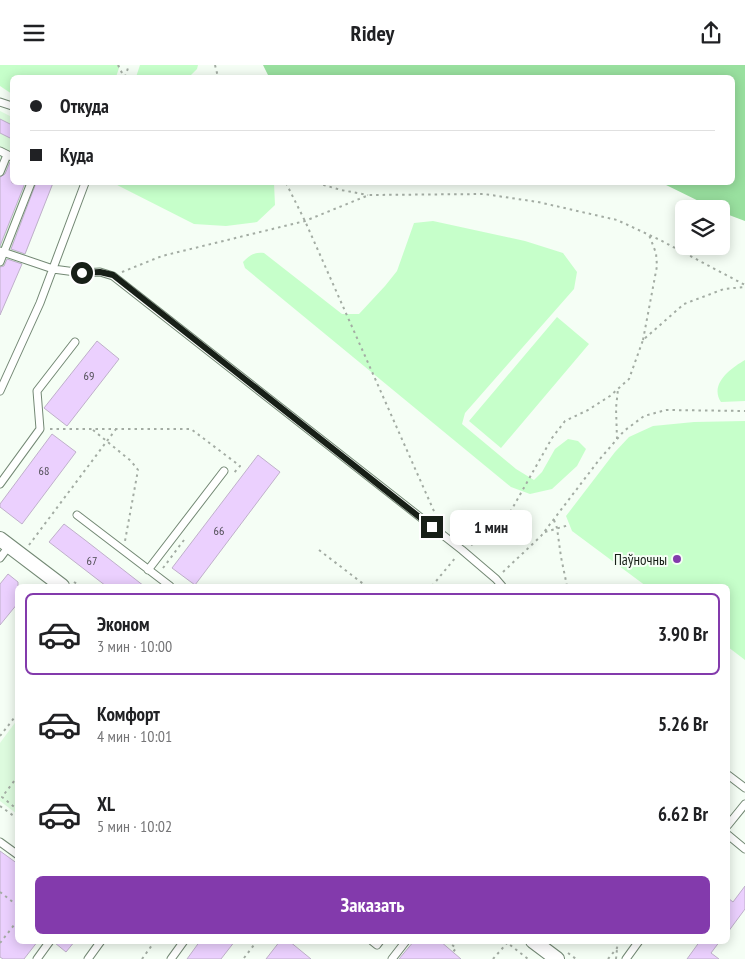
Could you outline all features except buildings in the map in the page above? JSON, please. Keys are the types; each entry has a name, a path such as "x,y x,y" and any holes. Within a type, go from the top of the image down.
{"street":[{"path":"5,543 59,584"},
{"path":"537,944 557,959"}],"lane":[{"path":"0,172 7,154"},
{"path":"0,262 2,251 30,185"},
{"path":"0,391 40,303 84,185"},
{"path":"2,251 53,269 82,273 100,272 113,275 462,550 500,584"},
{"path":"0,485 40,429 37,391 76,342"},
{"path":"148,570 224,471"},
{"path":"77,515 167,584"},
{"path":"0,558 5,543"},
{"path":"730,777 745,789"},
{"path":"730,823 745,804"},
{"path":"730,837 745,849"},
{"path":"0,842 15,853"},
{"path":"37,959 48,944"},
{"path":"88,959 99,944"},
{"path":"171,959 182,944"},
{"path":"392,959 404,944"},
{"path":"626,959 636,944"}],"path":[{"path":"287,185 305,221 446,538"},
{"path":"324,185 368,195 484,195 538,202 616,220 649,235 745,286"},
{"path":"113,275 162,256 305,221 368,195"},
{"path":"434,584 462,550 483,539 508,516 552,438 565,421 588,410 610,396 629,379 643,340 657,266 656,253 649,235"},
{"path":"643,340 684,304 724,289 745,286"},
{"path":"617,439 616,408 618,389"},
{"path":"496,579 544,533 599,460 624,431 644,416 666,410 745,411"},
{"path":"40,429 191,429 240,466 234,473"},
{"path":"92,429 131,461 138,470 124,551"},
{"path":"28,547 116,429"},
{"path":"554,519 567,584"},
{"path":"544,533 569,525"},
{"path":"157,576 186,537"},
{"path":"319,550 363,584"},
{"path":"0,736 15,717"},
{"path":"15,780 2,797 15,808"},
{"path":"0,805 15,817"},
{"path":"0,892 15,903"},
{"path":"0,943 15,924"},
{"path":"142,959 153,944"},
{"path":"244,959 255,944"},
{"path":"451,944 456,948 453,952"},
{"path":"493,959 504,944"},
{"path":"509,944 528,959"},
{"path":"616,959 618,944"},
{"path":"608,959 617,947"}],"shaded area":[{"path":"0,65 120,65 117,75 10,75 10,93 0,86"},
{"path":"140,65 198,65 191,75 137,75"},
{"path":"263,65 745,65 745,221 730,215 730,200 697,200 666,185 735,185 735,75 268,75"},
{"path":"0,111 10,116 10,185 52,185 0,315"},
{"path":"117,185 274,185 275,205 257,222 226,226 194,224"},
{"path":"433,221 525,241 563,253 577,272 574,289 465,413 462,424 516,469 534,480 542,472 555,449 568,439 578,441 586,449 577,466 552,489 530,494 511,487 245,268 243,262 252,255 264,253 342,314 359,314 397,271 414,223"},
{"path":"557,317 589,344 501,448 469,421"},
{"path":"745,360 745,401 721,402 718,389 723,377"},
{"name":"Паўночны","path":"745,421 745,660 730,649 730,584 643,584 572,531 566,516 615,452 629,437 653,426 694,422"},
{"path":"15,723 15,812 0,801 0,743"}],"place":[{"name":"Паўночны","path":"677,559"}],"route":[{"path":"82,273 100,272 113,275 432,527"}]}
